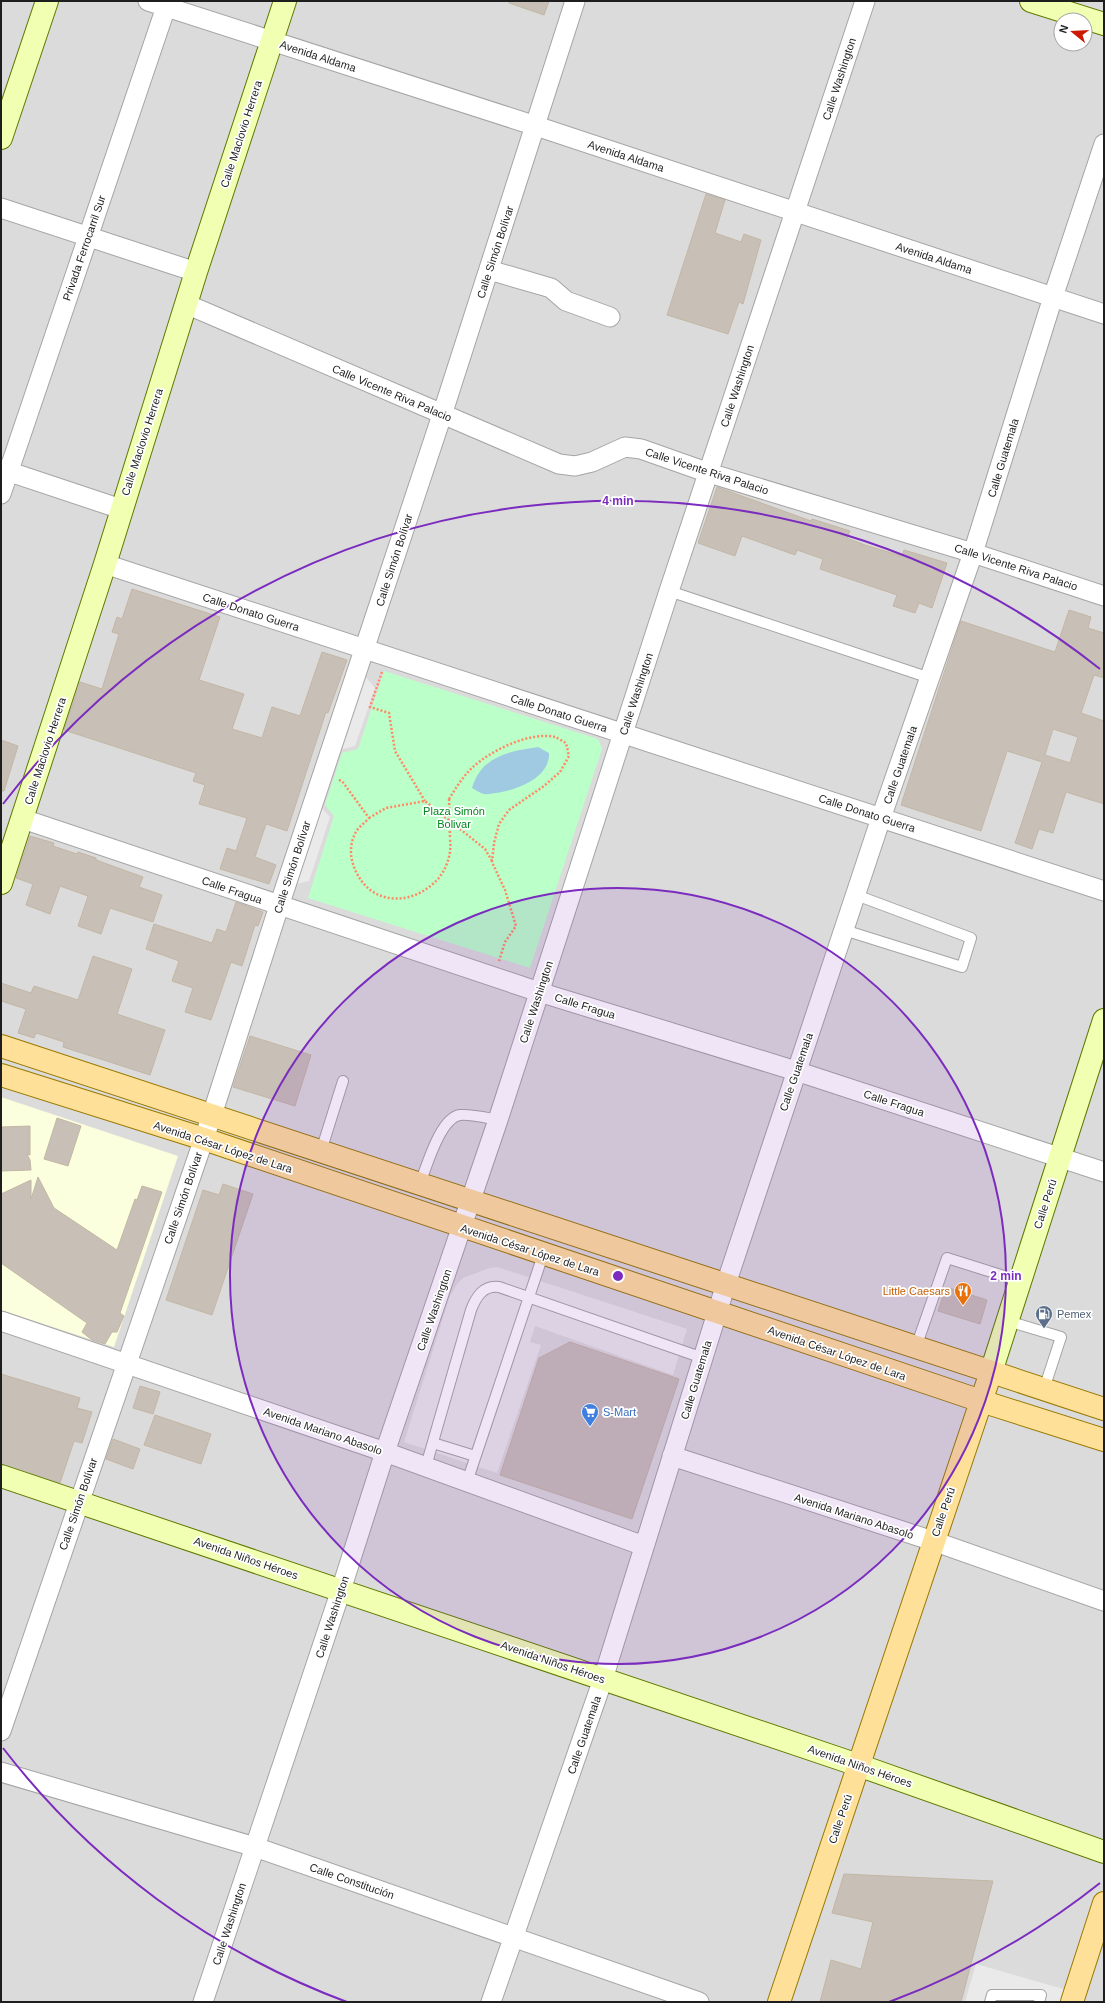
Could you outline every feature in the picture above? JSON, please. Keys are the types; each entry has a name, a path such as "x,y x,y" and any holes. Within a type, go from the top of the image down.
{"main road":[{"path":"1,1046 1104,1409"},
{"name":"Avenida César López de Lara","path":"1,1075 204,1140 462,1228 981,1401 1104,1440"},
{"name":"Calle Perú","path":"779,2002 991,1372"},
{"path":"1072,2002 1104,1903"}],"street":[{"path":"1,138 47,1"},
{"name":"Avenida Aldama","path":"148,1 167,4 272,41 536,126 1104,314"},
{"name":"Calle Maclovio Herrera","path":"1,883 105,564 196,272 285,1"},
{"name":"Calle Simón Bolívar","path":"1,1731 204,1140 279,906 442,415 575,1"},
{"name":"Calle Washington","path":"203,2002 341,1590 385,1452 498,1120 669,591 865,1"},
{"path":"1031,1 1104,24"},
{"name":"Privada Ferrocarril Sur","path":"1,494 5,471 88,236 167,4"},
{"name":"Calle Guatemala","path":"491,2002 603,1679 726,1284 881,818 973,553 1053,297 1104,144"},
{"path":"1,208 196,272"},
{"path":"489,270 551,288 566,301 610,317"},
{"name":"Calle Vicente Riva Palacio","path":"186,304 559,464 575,466 592,462 625,448 641,449 709,473 973,553 1104,596"},
{"path":"5,471 121,509"},
{"name":"Calle Donato Guerra","path":"105,564 1104,891"},
{"name":"Calle Fragua","path":"23,819 493,977 796,1071 1104,1172"},
{"name":"Calle Perú","path":"991,1372 1104,1020"},
{"name":"Avenida Mariano Abasolo","path":"1,1321 426,1466 644,1546"},
{"name":"Avenida Mariano Abasolo","path":"672,1456 933,1541 1104,1600"},
{"name":"Avenida Niños Héroes","path":"1,1476 79,1501 858,1765 1104,1852"},
{"name":"Calle Constitución","path":"1,1772 255,1847 699,2002"}],"lane":[{"path":"669,591 930,678"},
{"path":"844,930 962,967 971,938 856,895"},
{"path":"321,1151 344,1081"},
{"path":"420,1184 441,1131 447,1122 460,1115 498,1120"},
{"path":"467,1482 543,1254"},
{"path":"916,1347 948,1258 1020,1281"},
{"path":"426,1466 471,1310 478,1294 494,1286 703,1358"},
{"path":"1008,1321 1061,1337 1044,1389"},
{"path":"433,1443 475,1456"},
{"path":"990,2002 992,1995 1041,1995 1039,2002"}],"path":[{"path":"387,656 370,707 389,713 395,750 425,801 485,849 505,890 516,926 505,942 493,977"},
{"path":"425,801 386,808 369,818 355,834 350,855 357,878 375,894 392,898 414,896 429,888 442,874 451,850 449,799 458,784 472,767 491,754 514,742 537,737 554,737 566,743 570,756 560,772 544,786 509,810 499,824 494,844 492,862"},
{"path":"323,775 342,781 369,818"}],"shaded area":[{"path":"1,1 1104,1 1104,2002 1,2002"},
{"path":"364,675 375,688 355,746 339,750"},
{"path":"320,806 330,817 309,881 292,885"},
{"path":"1,1097 178,1156 114,1347 1,1310"},
{"path":"497,1267 687,1329 673,1375 535,1326 530,1342 541,1345 497,1473 404,1442 450,1296 457,1284 463,1278 490,1268"},
{"path":"976,1964 1067,1990 1063,2002 965,2002"}],"green space":[{"name":"Plaza Simón Bolivar","path":"384,671 598,739 602,749 530,968 308,898 334,816 325,805 342,753 358,749"}],"water":[{"path":"538,747 549,753 548,762 538,776 531,781 513,789 488,794 482,794 472,788 476,777 489,762 507,753"}],"building":[{"path":"509,1 549,1 544,15 509,3"},
{"path":"706,194 725,200 715,233 741,242 744,234 761,240 743,304 739,302 728,334 667,315"},
{"path":"717,487 811,521 812,519 850,531 847,538 865,545 902,556 904,550 947,563 932,608 919,603 915,613 893,606 897,595 820,569 823,559 797,550 795,555 742,536 735,556 698,543"},
{"path":"132,589 220,617 199,680 244,694 232,729 262,738 272,707 300,716 322,652 347,660 328,713 326,712 287,831 266,824 255,857 276,865 269,884 220,869 227,848 236,851 247,818 199,804 205,785 193,781 196,773 64,730 80,682 102,689 119,634 112,632 117,617 122,619"},
{"path":"1069,610 1091,617 1088,628 1104,633 1104,678 1094,675 1081,713 1104,721 1104,804 1066,792 1053,833 1039,829 1032,849 1015,843 1042,762 1007,751 981,831 901,805 961,621 1055,652","holes":["1053,729 1078,737 1070,763 1045,755"]},
{"path":"1,740 18,746 4,791 1,791"},
{"path":"30,836 54,843 53,846 77,854 78,852 96,858 96,860 143,877 139,887 162,895 153,922 110,908 101,934 78,926 88,896 60,886 50,914 26,905 33,884 16,878"},
{"path":"236,902 263,912 258,926 255,925 242,966 231,962 211,1020 185,1012 193,988 172,981 179,961 146,949 154,924 212,943 217,929 226,932"},
{"path":"93,956 132,969 117,1014 165,1030 150,1075 63,1047 64,1042 36,1033 34,1038 18,1033 26,1009 1,1001 1,983 31,993 34,986 78,1000"},
{"path":"250,1036 311,1055 295,1106 233,1087"},
{"path":"57,1118 81,1126 68,1166 44,1159"},
{"path":"30,1126 30,1155 27,1154 30,1160 31,1170 1,1171 1,1127"},
{"path":"38,1177 54,1208 117,1250 135,1199 137,1200 142,1186 162,1192 120,1313 124,1316 117,1332 112,1332 105,1344 92,1340 82,1332 87,1323 1,1263 1,1194 31,1180 31,1199"},
{"path":"223,1184 253,1194 212,1315 166,1300 203,1190 219,1195"},
{"name":"Little Caesars","path":"946,1287 987,1300 980,1324 938,1311"},
{"name":"S-Mart","path":"570,1342 679,1379 632,1519 500,1475 539,1358"},
{"path":"1,1374 80,1398 77,1408 92,1412 82,1443 74,1441 60,1483 1,1464"},
{"path":"140,1386 160,1392 153,1414 133,1408"},
{"path":"155,1415 211,1434 201,1464 144,1445"},
{"path":"113,1439 140,1449 133,1469 106,1459"},
{"path":"844,1874 993,1881 961,2002 820,2002 831,1960 861,1969 873,1922 832,1913"}],"place":[{"name":"Little Caesars","path":"963,1306"},
{"name":"Pemex","path":"1044,1329"},
{"name":"S-Mart","path":"590,1427"}]}
